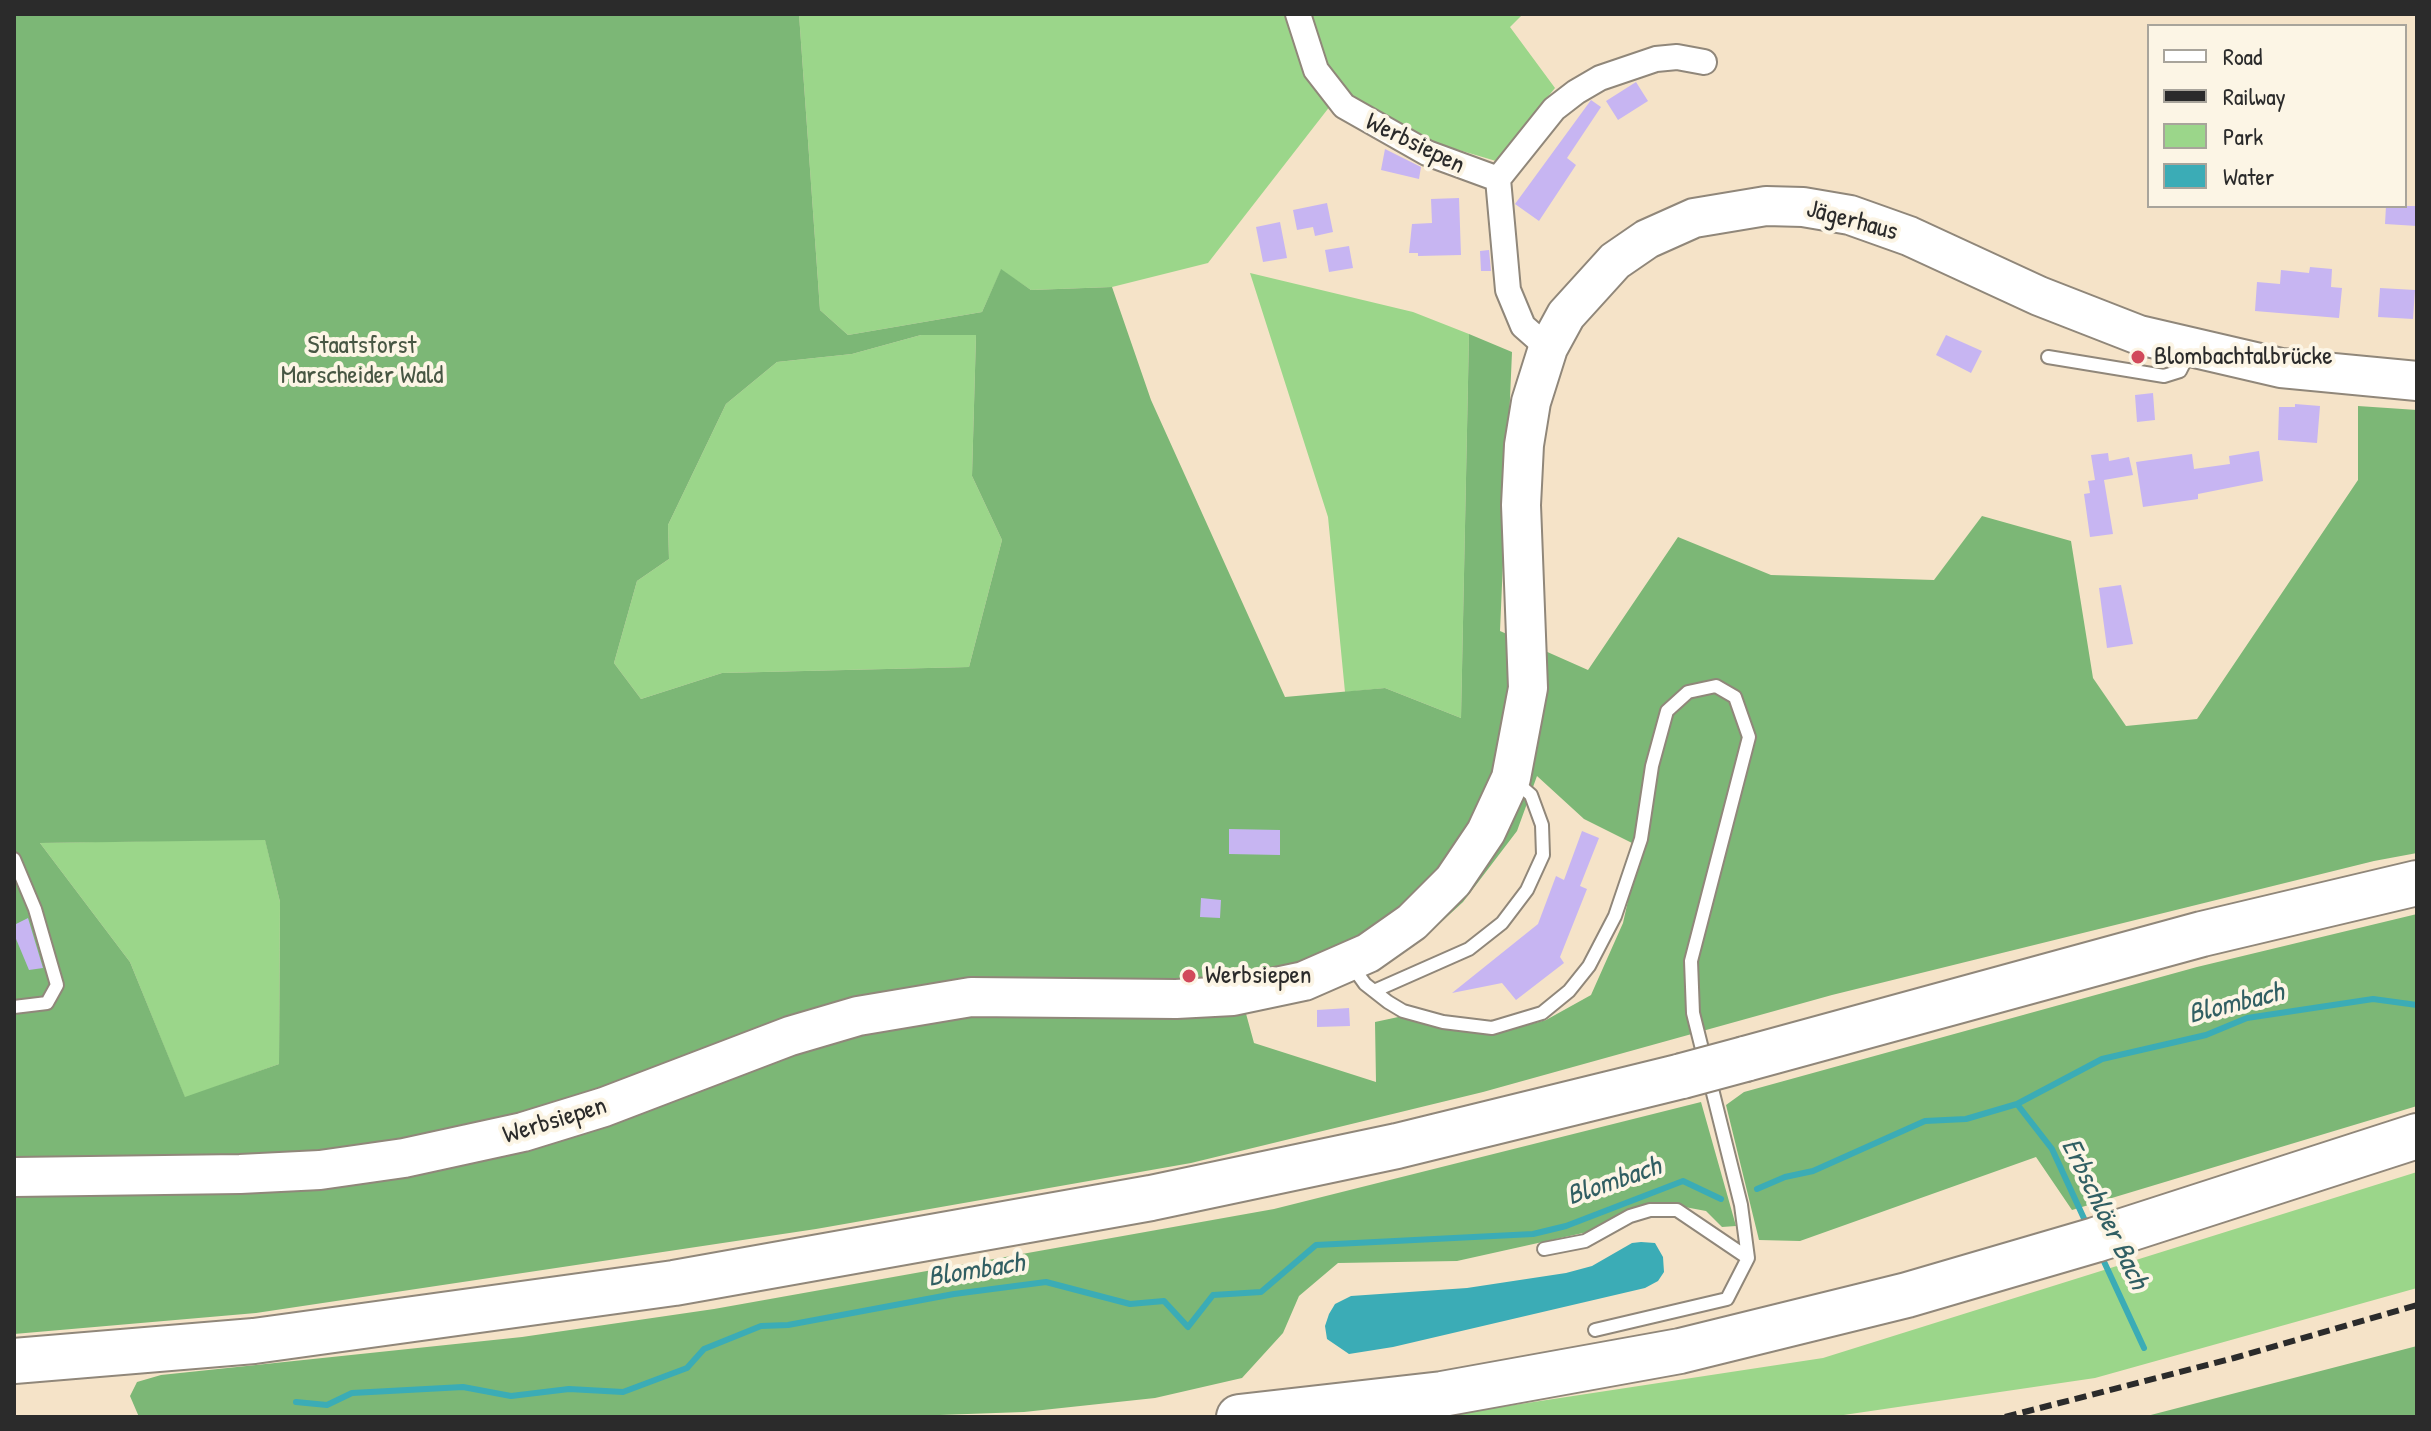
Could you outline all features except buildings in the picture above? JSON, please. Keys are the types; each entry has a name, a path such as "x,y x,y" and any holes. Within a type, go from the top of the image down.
{"highway":[{"path":"14,1361 254,1341 674,1283 1151,1198 1397,1146 1682,1076 2202,934 2417,883"},
{"path":"1239,1417 1442,1394 1680,1351 1907,1295 2126,1230 2417,1136"}],"main road":[{"name":"Jägerhaus","path":"1548,348 1580,298 1615,261 1647,239 1709,213 1785,206 1819,209 1874,223 2094,319 2191,350 2281,368 2417,381"},
{"name":"Werbsiepen","path":"14,1177 240,1174 377,1163 523,1132 604,1107 790,1036 858,1016 971,997 1212,998 1362,977 1397,934 1453,881 1486,832 1511,778 1528,688 1521,505 1524,445 1531,402 1548,348"}],"street":[{"name":"Werbsiepen","path":"1298,14 1316,70 1344,106 1427,153 1498,179"},
{"path":"1548,348 1523,326 1508,290 1498,179 1554,109 1600,78 1648,61 1677,57 1704,62"}],"lane":[{"path":"2048,357 2164,376 2180,371 2191,350"},
{"path":"1362,977 1416,1015 1443,1022 1492,1028 1542,1013 1589,966 1615,916 1641,839 1652,766 1667,711 1688,692 1716,686 1735,697 1749,737 1691,961 1692,1000 1741,1205 1748,1258 1727,1299 1595,1330"},
{"path":"1362,977 1469,949 1502,923 1527,890 1543,855 1542,825 1531,795 1511,778"},
{"path":"14,859 35,909 57,985 47,1003 14,1007"},
{"path":"1544,1249 1585,1241 1630,1216 1650,1210 1677,1210 1748,1258"}],"green space":[{"name":"Staatsforst Marscheider Wald","path":"14,14 799,14 820,310 848,335 982,312 1001,269 1031,290 1112,287 1151,400 1285,697 1385,688 1461,718 1469,334 1512,352 1500,631 1588,670 1678,537 1771,575 1934,580 1982,516 2071,541 2093,678 2126,726 2197,719 2358,480 2358,406 2417,410 2417,853 1832,995 1483,1092 1191,1163 816,1229 256,1313 14,1334","holes":["921,335 976,335 972,476 1002,540 969,667 722,673 641,699 614,663 637,581 669,559 668,525 726,404 777,362 852,354","1537,776 1584,819 1640,847 1623,923 1591,995 1546,1020 1491,1035 1403,1016 1375,1022 1376,1082 1254,1043 1245,1010 1287,1005 1327,992 1385,963 1425,937 1463,902 1517,831","265,840 280,902 279,1064 185,1097 130,962 40,843"]},
{"path":"799,14 1523,14 1510,27 1555,88 1496,161 1401,133 1341,92 1208,263 1112,287 1031,290 1001,270 982,312 848,335 820,310"},
{"path":"1250,273 1413,312 1469,334 1461,718 1385,688 1345,692 1328,517"},
{"path":"921,335 976,335 972,476 1002,540 969,667 722,673 641,699 614,663 637,581 669,559 668,525 726,404 777,362 852,354"},
{"path":"265,839 280,902 279,1064 185,1098 130,962 40,843"},
{"path":"2417,914 2417,1106 2072,1210 2036,1157 1800,1241 1759,1240 1726,1105 1744,1092 2197,967"},
{"path":"1701,1102 1736,1226 1722,1227 1706,1211 1658,1202 1629,1209 1592,1231 1457,1261 1338,1263 1299,1296 1283,1333 1242,1378 1155,1398 1024,1412 883,1417 139,1417 130,1396 137,1382 161,1375 522,1337 714,1309 1274,1209"},
{"path":"2417,1172 2417,1288 2095,1378 1830,1417 1435,1417 1823,1358"},
{"path":"2417,1346 2417,1417 2143,1417"}],"water":[{"path":"1632,1243 1655,1243 1663,1257 1664,1272 1658,1281 1645,1288 1393,1347 1349,1354 1327,1339 1325,1326 1329,1314 1335,1304 1351,1296 1467,1288 1566,1273 1592,1266"}],"waterway":[{"name":"Blombach","path":"1757,1189 1785,1177 1813,1171 1925,1121 1966,1119 2017,1104 2102,1059 2206,1035 2247,1018 2373,999 2417,1005"},
{"name":"Erbschlöer Bach","path":"2017,1104 2052,1149 2087,1225"},
{"name":"Blombach","path":"296,1402 327,1405 352,1393 463,1387 511,1396 569,1389 623,1392 687,1368 704,1349 761,1326 788,1325 954,1294 1046,1282 1130,1304 1164,1301 1188,1327 1213,1295 1261,1292 1316,1245 1533,1234 1566,1226 1683,1181 1721,1199"},
{"name":"Erbschlöer Bach","path":"2100,1253 2144,1348"}],"railway":[{"path":"2005,1417 2234,1358 2417,1305"}],"place":[{"name":"Blombachtalbrücke","path":"2138,357"},
{"name":"Werbsiepen","path":"1189,976"}]}
